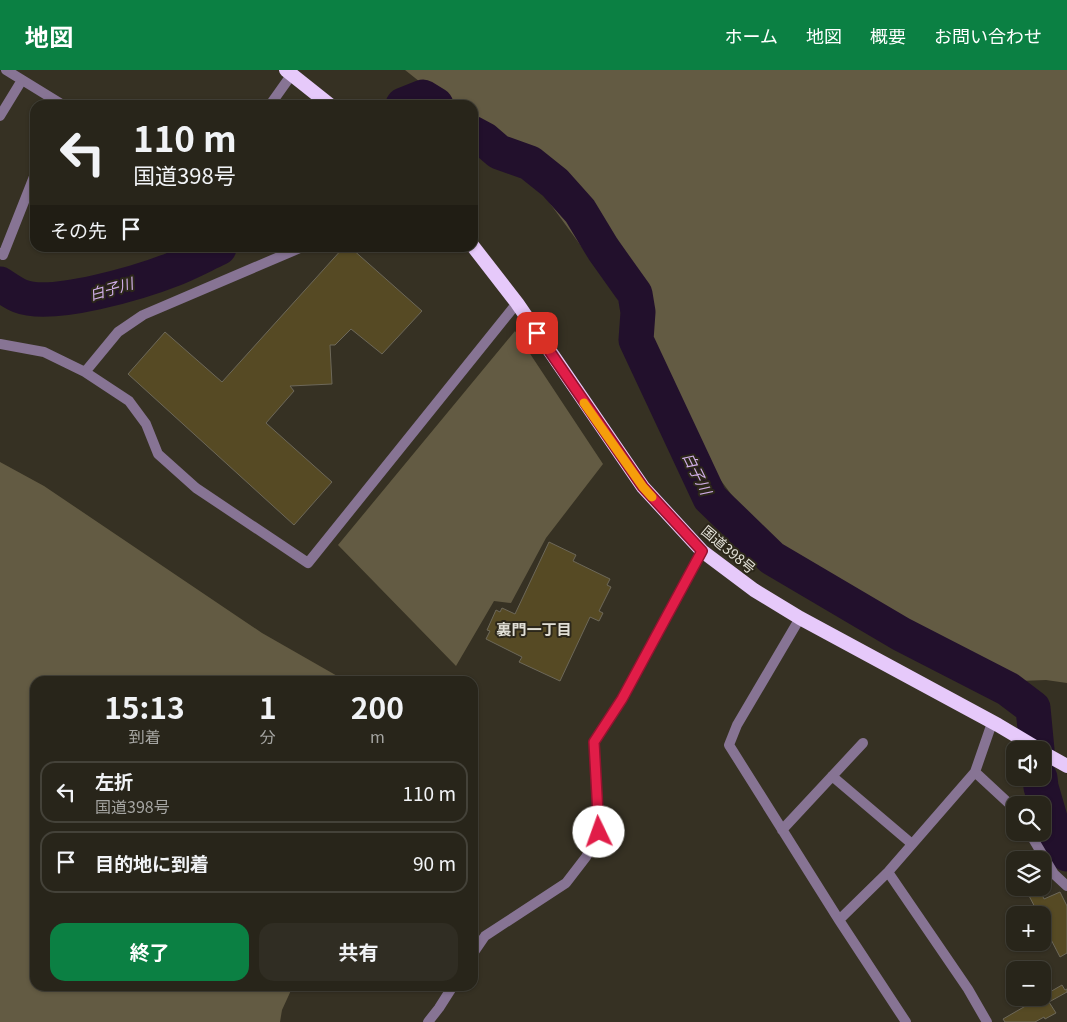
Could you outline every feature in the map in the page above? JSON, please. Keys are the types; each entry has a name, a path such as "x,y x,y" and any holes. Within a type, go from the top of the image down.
{"highway":[{"path":"289,72 324,100"},
{"name":"国道398号","path":"477,252 517,303 643,487 702,551 754,590 800,618 1024,741"},
{"name":"国道398号","path":"1051,757 1066,766"}],"street":[{"path":"6,70 54,100"},
{"path":"273,100 289,72"},
{"path":"0,116 22,80"},
{"path":"0,253 3,255 30,187"},
{"path":"85,372 118,332 143,315 291,252"},
{"path":"0,344 44,352 85,372 129,401 146,424 158,454 196,488 308,563 517,303"},
{"path":"478,946 485,936 566,883 586,857 599,832 594,742 622,699 702,551"},
{"path":"800,618 737,725 728,745 906,1022"},
{"path":"839,920 888,872 975,772 995,724"},
{"path":"782,830 863,743"},
{"path":"975,772 1006,801"},
{"path":"832,776 912,844"},
{"path":"1035,841 1054,874 1067,886"},
{"path":"888,872 968,989 986,1022"},
{"path":"428,1022 450,991"}],"shaded area":[{"path":"405,70 1067,70 1067,683 1046,680 1019,681 820,573 773,542 737,502 707,462 611,287 546,198 478,126 478,100 443,100"},
{"path":"515,331 603,464 546,538 511,603 494,601 456,666 338,545"},
{"path":"0,462 44,486 262,633 337,676 30,676 30,991 291,991 282,1010 280,1022 0,1022"}],"building":[{"path":"339,252 356,252 422,311 382,354 351,329 335,345 330,345 332,384 290,386 294,391 266,423 332,482 294,525 128,374 165,332 222,382"},
{"path":"549,542 576,555 573,561 610,579 607,585 611,587 599,611 603,613 599,621 590,617 560,681 519,662 522,657 486,639 490,631 487,630 496,610 500,612 502,608 515,614"},
{"path":"1060,892 1067,906 1067,953 1060,957 1051,940 1051,906 1034,906 1029,896 1043,896 1044,899"},
{"path":"1062,985 1065,990 1067,989 1067,992 1051,1001 1051,991"},
{"path":"1051,1005 1056,1013 1035,1022 1005,1022 1003,1019 1026,1006"}],"waterway":[{"name":"白子川","path":"416,100 423,97 428,100"},
{"name":"白子川","path":"478,136 499,152 530,163 555,183 580,211 603,249 635,294 638,312 636,340 710,498 772,558 901,634 1008,689 1033,708 1036,741"},
{"name":"白子川","path":"0,284 20,296 34,299 74,297 119,287 159,274 180,267 211,252"},
{"name":"白子川","path":"1041,786 1057,842 1067,854"}],"slow traffic":[{"path":"584,403 652,497"}],"district":[{"name":"裏門一丁目","path":"534,628"}],"route":[{"path":"537,333 643,487 702,551 622,699 594,742 599,832"}]}
